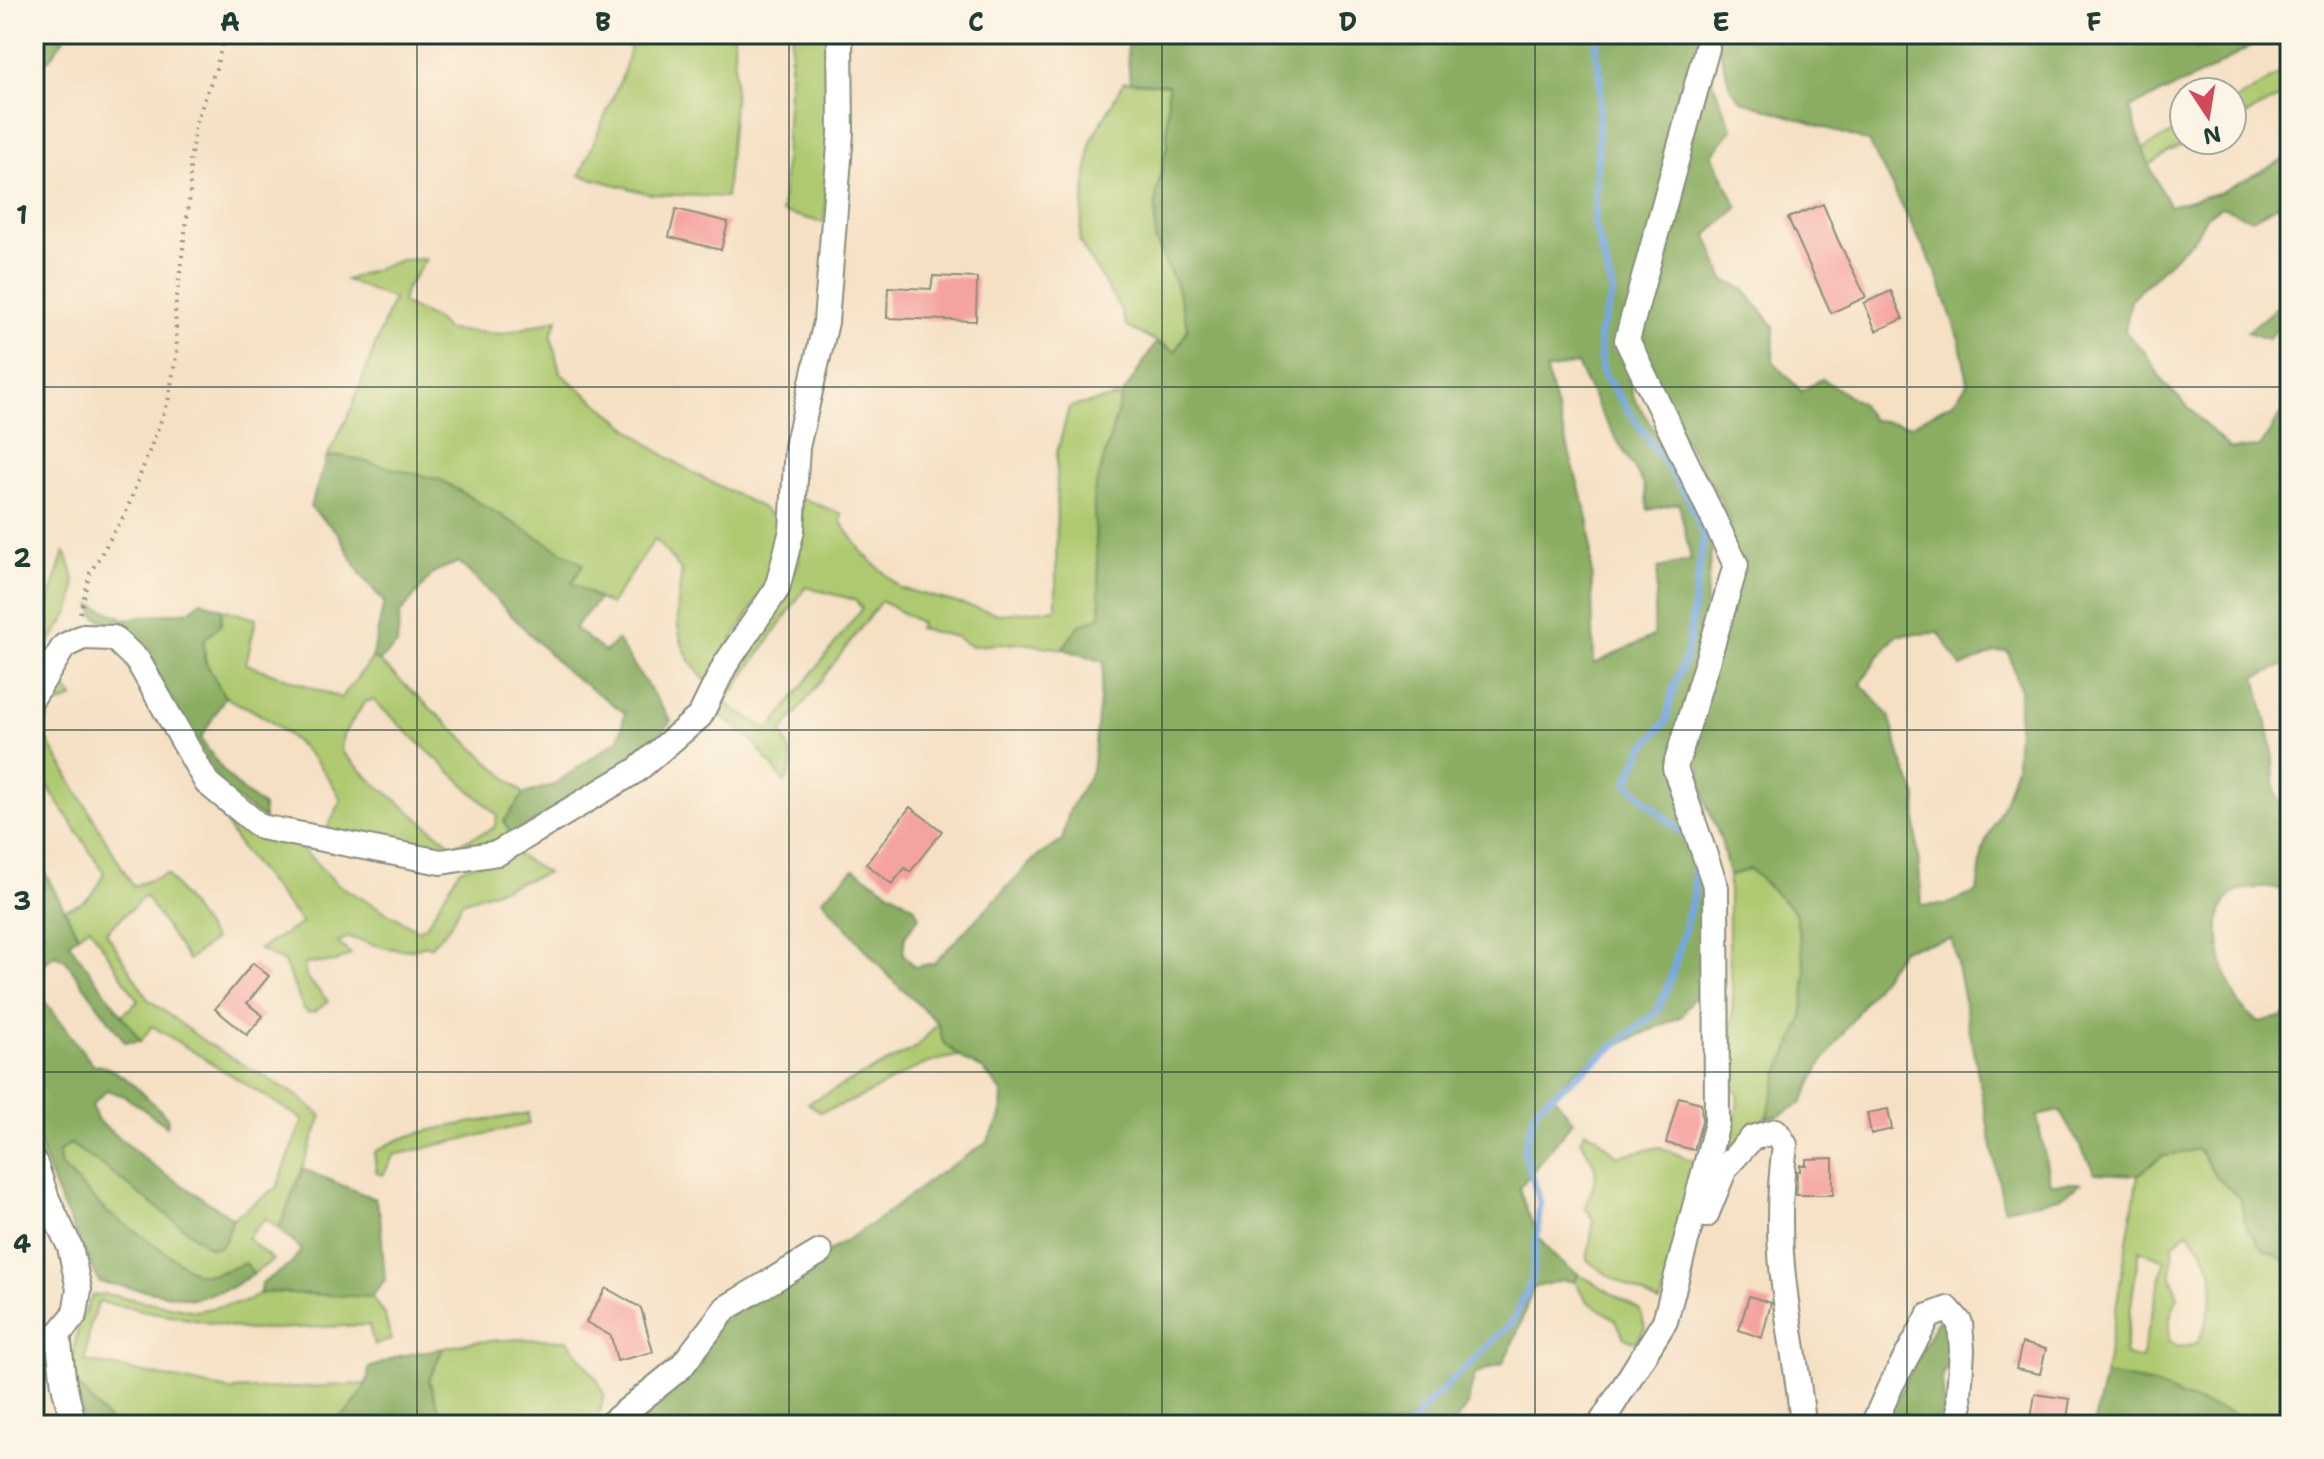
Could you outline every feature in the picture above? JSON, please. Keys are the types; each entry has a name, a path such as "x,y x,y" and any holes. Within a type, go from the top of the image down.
{"street":[{"path":"34,695 64,646 83,637 114,638 138,661 207,783 261,827 441,862 498,853 637,770 700,716 725,665 777,589 792,530 797,447 826,322 841,133 840,34"},
{"path":"1665,1321 1717,1123 1716,888 1675,768 1736,565 1627,340 1707,48"},
{"path":"1600,1425 1665,1321 1683,1286 1705,1217 1725,1168 1752,1138 1776,1131 1785,1145 1780,1186 1783,1270 1798,1367 1803,1425"},
{"path":"34,1161 47,1199 70,1247 79,1289 75,1314 58,1335 34,1341"},
{"path":"609,1425 681,1367 726,1308 820,1252"},
{"path":"1873,1425 1929,1316 1948,1309 1960,1323 1961,1425"},
{"path":"58,1335 64,1385 74,1425"}],"path":[{"path":"76,640 90,573 126,512 168,402 177,351 175,310 190,195 195,125 225,34"}],"green space":[{"path":"34,34 67,34 52,56 34,71"},
{"path":"634,34 734,34 735,91 726,197 650,194 580,175 623,74"},
{"path":"792,34 832,34 832,106 824,223 782,212"},
{"path":"1126,34 1700,34 1707,59 1622,344 1634,398 1691,482 1707,515 1712,544 1697,684 1683,771 1710,896 1702,945 1700,987 1682,1016 1611,1048 1572,1073 1554,1096 1573,1121 1519,1188 1540,1238 1555,1257 1579,1274 1575,1282 1562,1280 1533,1288 1503,1363 1475,1374 1467,1405 1453,1425 608,1425 692,1340 879,1219 986,1143 1001,1117 1002,1092 984,1070 965,1061 943,1042 938,1023 891,979 822,899 854,869 914,907 919,917 905,936 903,953 914,967 934,963 1036,857 1062,841 1069,811 1092,771 1104,662 1063,649 1078,626 1101,616 1093,496 1122,396 1156,343 1176,351 1188,328 1176,285 1155,239 1156,194 1167,146 1168,85 1130,82","holes":["1577,364 1601,413 1644,485 1648,510 1679,503 1691,560 1658,568 1653,636 1594,664 1590,526 1546,370"]},
{"path":"1715,34 2180,34 2197,50 2223,34 2269,34 2198,76 2168,76 2168,90 2130,108 2146,159 2169,206 2221,192 2290,156 2290,194 2288,200 2252,219 2222,207 2207,215 2196,236 2131,299 2125,332 2145,352 2164,383 2230,449 2260,447 2283,411 2290,412 2290,663 2256,677 2272,746 2275,792 2290,832 2290,895 2269,887 2237,891 2227,900 2221,912 2219,942 2226,975 2241,1006 2258,1022 2290,1015 2290,1263 2263,1249 2247,1228 2240,1198 2216,1177 2199,1149 2161,1157 2138,1175 2095,1173 2060,1111 2037,1116 2050,1183 2081,1183 2059,1198 2004,1209 1952,939 1902,949 1820,1066 1802,1103 1780,1115 1766,1118 1781,1067 1802,1021 1806,972 1795,912 1750,869 1729,876 1721,840 1704,799 1696,740 1708,687 1730,547 1729,521 1720,499 1686,442 1647,384 1636,323 1699,88 1712,80 1732,129 1712,155 1738,208 1707,235 1724,280 1744,289 1774,326 1773,361 1801,391 1822,379 1860,403 1872,420 1912,425 1953,402 1968,383 1960,343 1937,274 1869,142 1742,101 1731,89","holes":["1939,633 1961,667 1995,652 2008,651 2020,689 2016,766 2003,805 1983,848 1977,892 1945,905 1922,905 1916,830 1917,797 1901,759 1889,715 1861,684 1877,658 1897,635"]},
{"path":"2290,67 2290,92 2248,114 2248,93"},
{"path":"1124,82 1168,84 1167,146 1156,194 1155,239 1176,285 1188,328 1176,351 1127,327 1119,307 1079,241 1091,141"},
{"path":"2168,135 2168,152 2149,166 2143,149"},
{"path":"426,259 405,291 402,303 437,320 447,330 502,334 558,319 551,335 560,373 656,450 697,475 761,507 785,527 771,578 706,681 687,655 679,630 682,571 655,539 610,605 572,583 583,565 343,456 327,457 350,412 393,299 346,280 401,260"},
{"path":"2290,296 2290,313 2268,339 2247,332"},
{"path":"1122,396 1093,496 1101,616 1078,626 1063,649 1021,643 970,646 956,637 918,628 921,623 881,601 782,732 791,758 791,769 785,783 752,740 721,716 719,708 721,695 799,562 801,498 842,514 841,522 863,553 900,588 999,614 1056,609 1057,453 1069,407","holes":["806,587 855,600 862,608 769,730 725,703"]},
{"path":"343,456 441,480 583,564 572,583 599,599 574,628 605,652 617,640 671,721 655,740 597,786 511,835 504,821 524,794 553,785 619,739 625,713 566,671 459,562 434,572 400,614 397,645 379,661 372,659 384,602 361,575 338,533 310,507 327,457"},
{"path":"64,551 72,570 73,599 69,612 34,664 34,653"},
{"path":"201,601 222,609 221,624 204,640 204,659 225,697 201,738 228,776 263,806 264,819 225,792 140,645 95,616 91,604 125,619 189,611"},
{"path":"222,609 256,619 246,664 341,698 372,659 379,661 524,794 504,821 511,835 503,842 442,855 325,832 341,801 326,775 291,737 249,708 228,698 211,678 204,640 221,624","holes":["373,700 497,815 494,828 453,846 371,780 341,751 343,735 365,702"]},
{"path":"61,682 73,698 53,706 42,731 133,886 167,874 214,940 188,960 145,896 106,932 148,999 205,1042 296,1095 322,1116 279,1229 266,1218 247,1238 273,1260 253,1274 246,1263 215,1274 197,1275 107,1212 60,1165 59,1152 70,1144 210,1248 219,1247 226,1239 233,1218 277,1187 303,1120 152,1026 141,1041 122,1015 138,1001 90,927 78,935 64,909 89,897 104,873 34,765 34,710 53,684"},
{"path":"215,806 259,833 295,842 337,884 418,930 426,926 460,869 514,853 547,873 462,902 449,927 430,947 396,949 348,937 338,943 351,954 336,962 304,964 306,977 328,1001 316,1011 308,1013 284,962 259,949 302,923 242,850"},
{"path":"34,861 39,861 78,935 69,943 141,1041 125,1042 65,960 55,955 34,972"},
{"path":"1750,869 1795,912 1806,972 1804,1002 1802,1021 1781,1067 1766,1118 1729,1158 1739,1096 1730,1083 1733,994 1729,953 1729,876"},
{"path":"34,987 93,1065 123,1076 168,1118 167,1126 124,1096 107,1090 92,1105 97,1120 156,1168 233,1218 226,1239 219,1247 210,1248 70,1144 59,1152 60,1165 107,1212 197,1274 215,1274 246,1263 253,1274 230,1288 193,1299 99,1282 60,1201 38,1138 32,1085"},
{"path":"938,1023 943,1042 959,1056 916,1068 852,1101 820,1112 808,1103 917,1047"},
{"path":"528,1113 529,1124 394,1155 383,1175 377,1173 374,1153 389,1144 427,1131"},
{"path":"1585,1131 1596,1136 1617,1156 1660,1147 1706,1166 1660,1303 1609,1276 1587,1260 1594,1219 1585,1208 1595,1172 1581,1140"},
{"path":"2198,1149 2216,1177 2240,1198 2247,1228 2263,1248 2290,1263 2289,1414 2258,1421 2183,1398 2154,1384 2105,1375 2138,1175 2161,1157","holes":["2189,1231 2210,1267 2211,1301 2197,1343 2179,1347 2169,1341 2170,1318 2178,1297 2171,1274 2173,1244","2139,1250 2165,1260 2141,1359 2124,1354"]},
{"path":"303,1169 375,1199 380,1214 385,1280 371,1297 259,1294 262,1283 290,1265 301,1250 279,1229"},
{"path":"1579,1274 1640,1310 1645,1328 1636,1342 1624,1338 1616,1320 1587,1301 1575,1282"},
{"path":"270,1292 371,1297 384,1312 391,1340 374,1345 369,1325 248,1330 99,1302 90,1326 85,1361 230,1390 367,1384 350,1410 331,1425 112,1425 69,1375 79,1323 92,1296 105,1294 196,1311 248,1301"},
{"path":"1937,1321 1949,1321 1956,1338 1942,1379 1946,1425 1883,1425"},
{"path":"568,1340 598,1381 604,1395 600,1412 577,1425 444,1425 429,1380 443,1348 472,1342"},
{"path":"443,1348 429,1380 444,1425 331,1425 357,1401 369,1368 399,1356"},
{"path":"69,1375 112,1425 85,1425"},
{"path":"2105,1375 2154,1384 2183,1398 2258,1421 2290,1412 2290,1425 2093,1425"}],"building":[{"path":"1823,204 1866,297 1831,313 1788,218"},
{"path":"676,209 728,222 721,250 669,237"},
{"path":"933,276 977,278 976,321 887,318 888,287 931,289"},
{"path":"1891,291 1903,319 1876,331 1864,303"},
{"path":"910,807 942,831 910,872 905,868 892,884 866,864"},
{"path":"253,963 269,976 247,1003 263,1016 247,1035 215,1009"},
{"path":"1679,1097 1701,1103 1702,1121 1694,1150 1666,1143"},
{"path":"1888,1109 1892,1129 1871,1134 1867,1113"},
{"path":"1833,1158 1833,1195 1796,1195 1797,1171 1800,1171 1800,1165 1806,1165 1806,1159"},
{"path":"606,1288 641,1308 653,1352 617,1361 611,1336 586,1322"},
{"path":"1749,1296 1771,1303 1762,1338 1739,1330"},
{"path":"2022,1343 2046,1349 2040,1374 2016,1369"},
{"path":"2035,1394 2070,1399 2066,1425 2030,1425"}],"waterway":[{"path":"1412,1425 1420,1412 1513,1321 1532,1280 1540,1202 1524,1151 1536,1108 1658,1011 1672,974 1694,894 1695,864 1686,837 1627,783 1643,748 1666,722 1673,689 1687,653 1704,536 1688,497 1602,372 1599,335 1613,293 1594,221 1601,77 1596,49 1598,34"}]}
